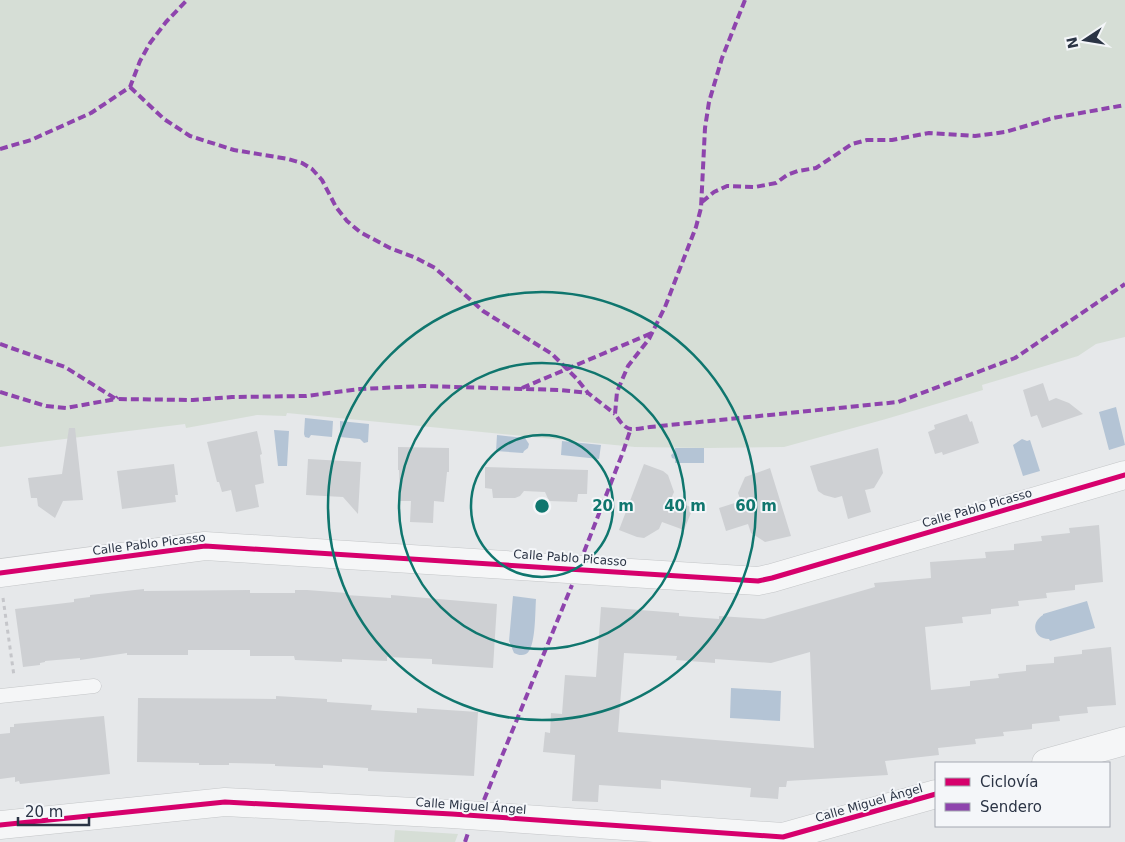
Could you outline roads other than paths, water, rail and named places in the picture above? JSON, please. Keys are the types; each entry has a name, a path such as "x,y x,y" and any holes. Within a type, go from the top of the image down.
{"street":[{"name":"Calle Pablo Picasso","path":"1,581 204,546 758,581 1125,475"},
{"path":"1050,762 1125,741"},
{"name":"Calle Miguel Ángel","path":"0,825 225,802 452,814 783,837 935,794"}],"lane":[{"path":"0,696 94,686"}],"water":[{"path":"1116,407 1125,445 1109,450 1099,412"},
{"path":"305,418 333,421 332,437 311,435 309,438 305,437"},
{"path":"340,421 369,424 368,442 364,443 360,439 340,437"},
{"path":"274,430 289,431 287,466 278,466"},
{"path":"497,435 525,438 529,444 528,448 523,453 496,451"},
{"path":"1022,439 1030,440 1040,471 1023,476 1013,445"},
{"path":"562,441 601,445 599,459 561,455"},
{"path":"675,448 704,448 704,463 675,463 675,459 671,455 675,452"},
{"path":"513,596 536,599 532,645 529,651 523,655 514,653 509,641"},
{"path":"1087,601 1095,628 1050,641 1037,634 1036,622 1043,614"},
{"path":"731,688 781,691 780,721 730,718"}]}
